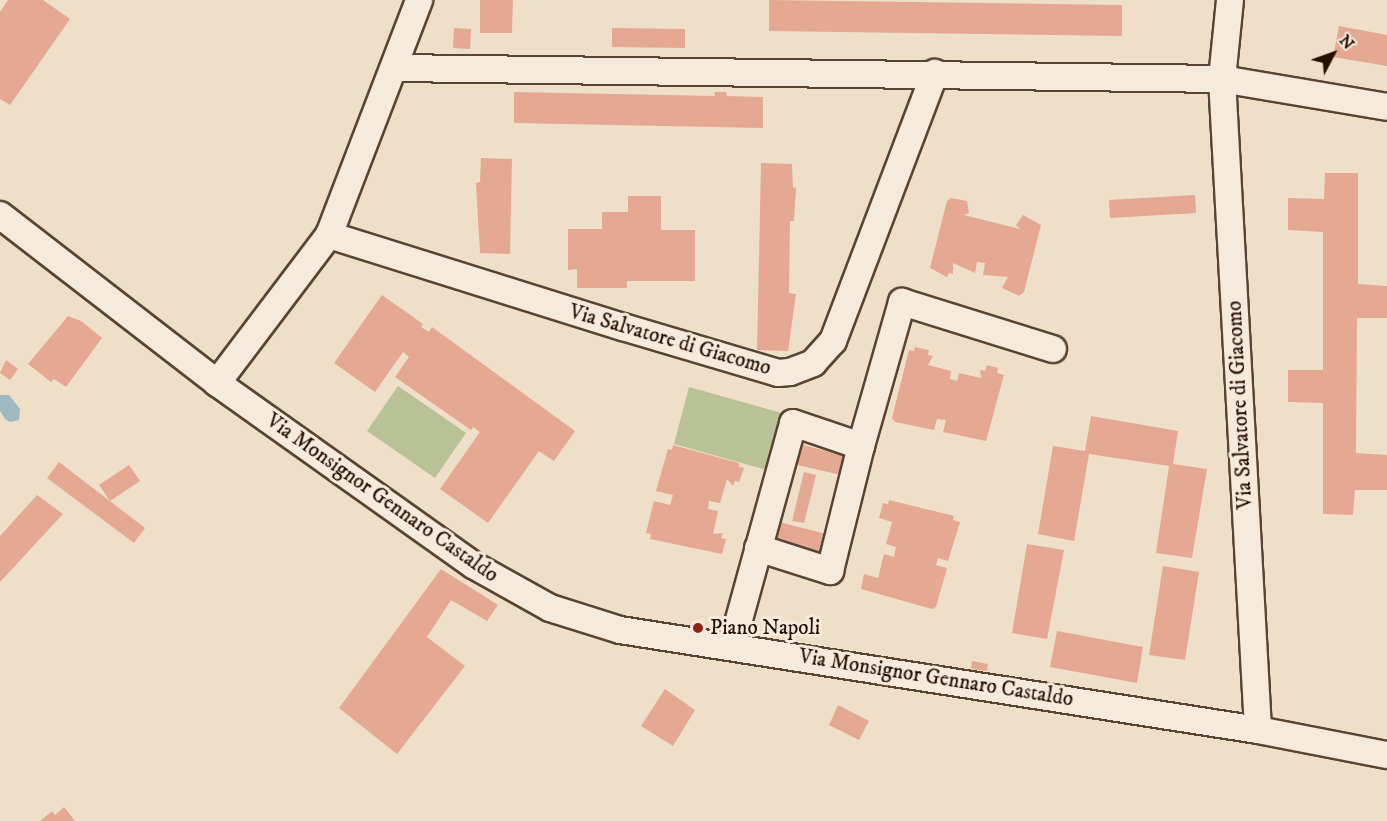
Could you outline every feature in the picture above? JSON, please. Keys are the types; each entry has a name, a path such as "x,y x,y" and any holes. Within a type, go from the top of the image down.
{"street":[{"path":"217,383 328,235 419,0"},
{"name":"Via Salvatore di Giacomo","path":"1230,0 1222,79 1258,730"},
{"path":"393,68 935,73 1222,79 1387,107"},
{"name":"Via Salvatore di Giacomo","path":"328,235 778,373 790,372 813,363 833,341 935,73"},
{"name":"Via Monsignor Gennaro Castaldo","path":"0,215 217,383 473,565 550,608 620,630 732,645 1258,730 1387,755"},
{"path":"758,548 830,571 861,446 902,302 1053,349"},
{"path":"732,645 793,423 861,446"}],"green space":[{"path":"398,386 466,433 435,478 367,431"},
{"path":"689,387 782,413 767,470 674,444"}],"water":[{"path":"0,395 9,395 20,409 19,420 10,422 5,419 0,411"}],"building":[{"path":"8,0 43,0 70,19 10,105 0,99 0,12"},
{"path":"480,0 513,0 512,33 480,33"},
{"path":"769,0 1122,5 1122,36 769,31"},
{"path":"1339,26 1387,35 1387,66 1333,57"},
{"path":"454,28 471,29 470,49 453,48"},
{"path":"612,28 685,29 685,48 612,47"},
{"path":"514,92 715,96 714,92 726,92 727,96 763,97 763,128 514,123"},
{"path":"481,158 512,159 510,254 480,253 476,183 480,182"},
{"path":"761,163 792,164 793,187 796,188 794,221 790,221 789,293 796,294 788,351 757,350"},
{"path":"1325,173 1358,173 1358,284 1387,286 1387,318 1357,318 1356,453 1387,455 1387,490 1355,490 1353,515 1323,514 1323,403 1288,402 1288,370 1323,370 1323,232 1288,230 1288,198 1324,199"},
{"path":"1195,195 1196,213 1110,218 1109,200"},
{"path":"628,196 661,196 661,230 695,230 695,281 627,281 627,288 577,288 577,269 568,270 568,229 602,229 602,212 628,212"},
{"path":"951,198 967,201 969,213 964,215 1020,229 1016,225 1023,215 1041,225 1024,292 1019,296 1002,288 1008,277 983,275 985,263 977,262 975,273 953,263 953,274 949,273 947,277 930,268 947,201"},
{"path":"382,295 423,324 421,327 429,332 432,327 575,431 554,461 539,451 488,523 440,489 480,432 473,427 471,430 395,377 409,357 403,352 375,392 334,363"},
{"path":"68,316 81,321 102,338 66,387 54,379 51,382 28,364"},
{"path":"915,347 929,350 928,355 933,356 928,365 951,371 950,379 957,381 959,373 981,378 980,370 985,371 987,365 998,368 997,373 1004,375 986,441 943,432 946,420 937,419 934,430 895,422 892,418 909,350 914,351"},
{"path":"6,360 18,369 10,380 0,373"},
{"path":"1091,416 1178,431 1173,464 1207,469 1192,558 1156,553 1169,466 1089,454 1074,541 1038,534 1053,446 1085,451"},
{"path":"799,444 846,456 841,475 793,464"},
{"path":"673,445 739,463 739,467 744,468 739,482 735,481 733,486 727,479 720,503 709,501 708,509 718,511 713,534 723,533 721,538 726,539 722,554 650,539 651,534 646,533 654,501 670,505 673,495 656,491 668,449 672,450"},
{"path":"59,462 145,528 134,543 47,478"},
{"path":"129,465 140,481 110,501 99,485"},
{"path":"804,472 816,475 804,523 792,521"},
{"path":"37,495 63,514 0,582 0,536"},
{"path":"889,500 954,516 953,520 960,522 948,561 938,558 936,565 947,568 936,607 932,609 861,589 864,574 878,578 884,554 894,557 896,547 886,544 892,522 879,518 883,503 888,504"},
{"path":"779,522 826,534 821,554 774,542"},
{"path":"1027,544 1064,550 1047,639 1012,633"},
{"path":"1163,566 1199,572 1185,660 1149,655"},
{"path":"441,569 498,605 487,621 451,600 427,637 465,666 397,754 339,708"},
{"path":"1057,631 1143,647 1137,683 1050,667"},
{"path":"972,661 988,664 987,671 971,669"},
{"path":"665,689 695,710 673,746 641,726"},
{"path":"838,705 869,721 859,740 829,725"},
{"path":"64,807 75,821 40,821 52,811 55,815"}],"place":[{"name":"Piano Napoli","path":"698,628"}]}
